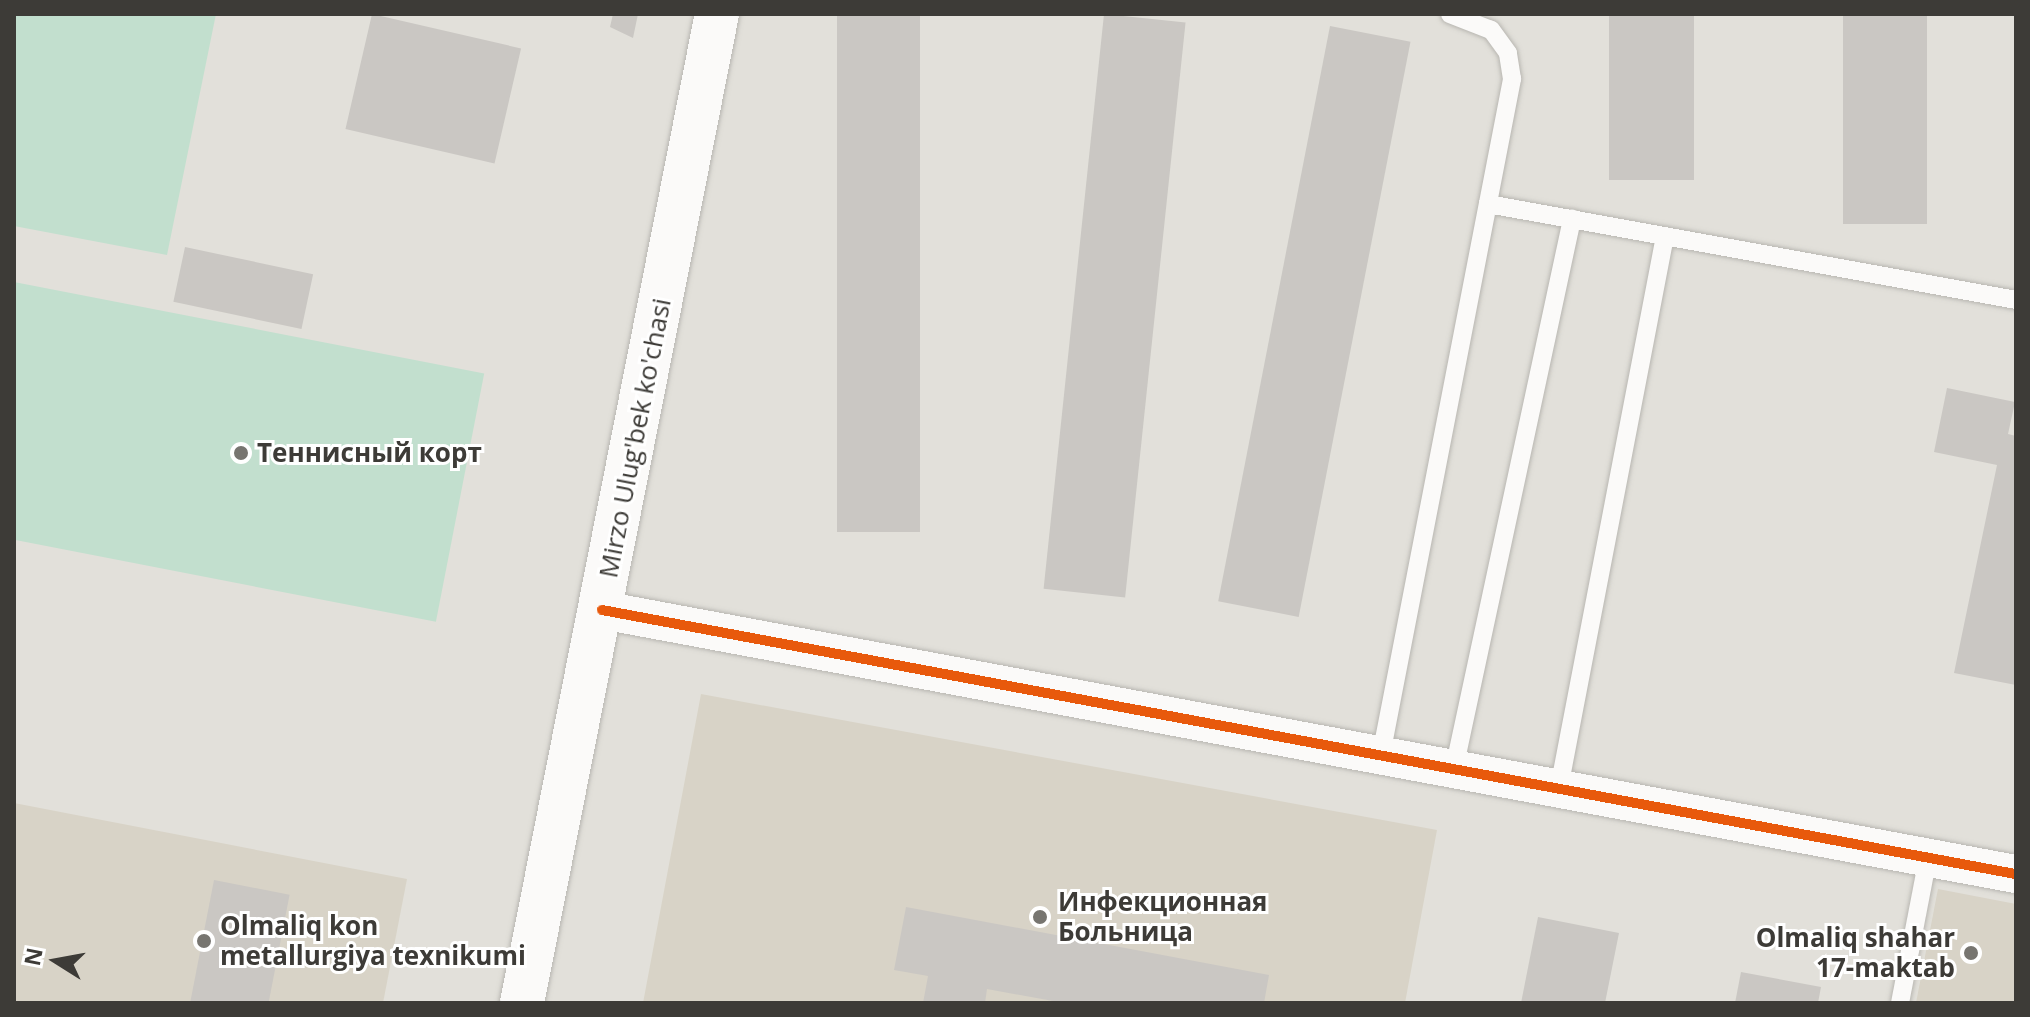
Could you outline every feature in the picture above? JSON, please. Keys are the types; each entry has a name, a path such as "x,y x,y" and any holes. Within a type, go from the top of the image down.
{"main road":[{"name":"Mirzo Ulug'bek ko'chasi","path":"522,1003 602,610 717,14"}],"street":[{"path":"602,610 2016,874"}],"lane":[{"path":"1381,755 1512,79 1508,53 1491,30 1450,14"},
{"path":"1488,204 2016,300"},
{"path":"1454,769 1572,219"},
{"path":"1559,788 1665,236"},
{"path":"1900,1003 1928,857"}],"shaded area":[{"name":"Инфекционная Больница","path":"701,694 1437,830 1405,1003 643,1003"},
{"name":"Olmaliq kon metallurgiya texnikumi","path":"14,803 407,879 383,1003 14,1003"},
{"name":"Olmaliq shahar 17-maktab","path":"1938,889 2016,904 2016,1003 1916,1003"}],"green space":[{"path":"14,14 216,14 167,255 14,226"},
{"name":"Теннисный корт","path":"14,282 484,373 436,622 14,540"}],"building":[{"path":"372,14 521,48 495,163 345,129"},
{"path":"613,14 638,14 633,38 610,27"},
{"path":"837,14 920,14 920,532 837,532"},
{"path":"1104,14 1186,23 1125,597 1044,589"},
{"path":"1609,14 1694,14 1694,180 1609,180"},
{"path":"1843,14 1927,14 1927,224 1843,224"},
{"path":"1330,26 1410,42 1299,617 1218,601"},
{"path":"185,247 313,274 301,329 173,302"},
{"path":"1947,388 2015,402 2008,434 2016,436 2016,685 1954,673 1997,465 1934,452"},
{"path":"214,880 290,895 269,1003 190,1003"},
{"path":"906,907 1269,975 1264,1003 1064,1003 987,989 985,1003 923,1003 928,976 894,970"},
{"path":"1538,917 1619,933 1605,1003 1521,1003"},
{"path":"1741,972 1821,987 1818,1003 1735,1003"}],"cycle path":[{"path":"602,610 2016,874"}],"place":[{"name":"Теннисный корт","path":"241,453"},
{"name":"Инфекционная Больница","path":"1040,917"},
{"name":"Olmaliq kon metallurgiya texnikumi","path":"204,941"},
{"name":"Olmaliq shahar 17-maktab","path":"1971,953"}]}
